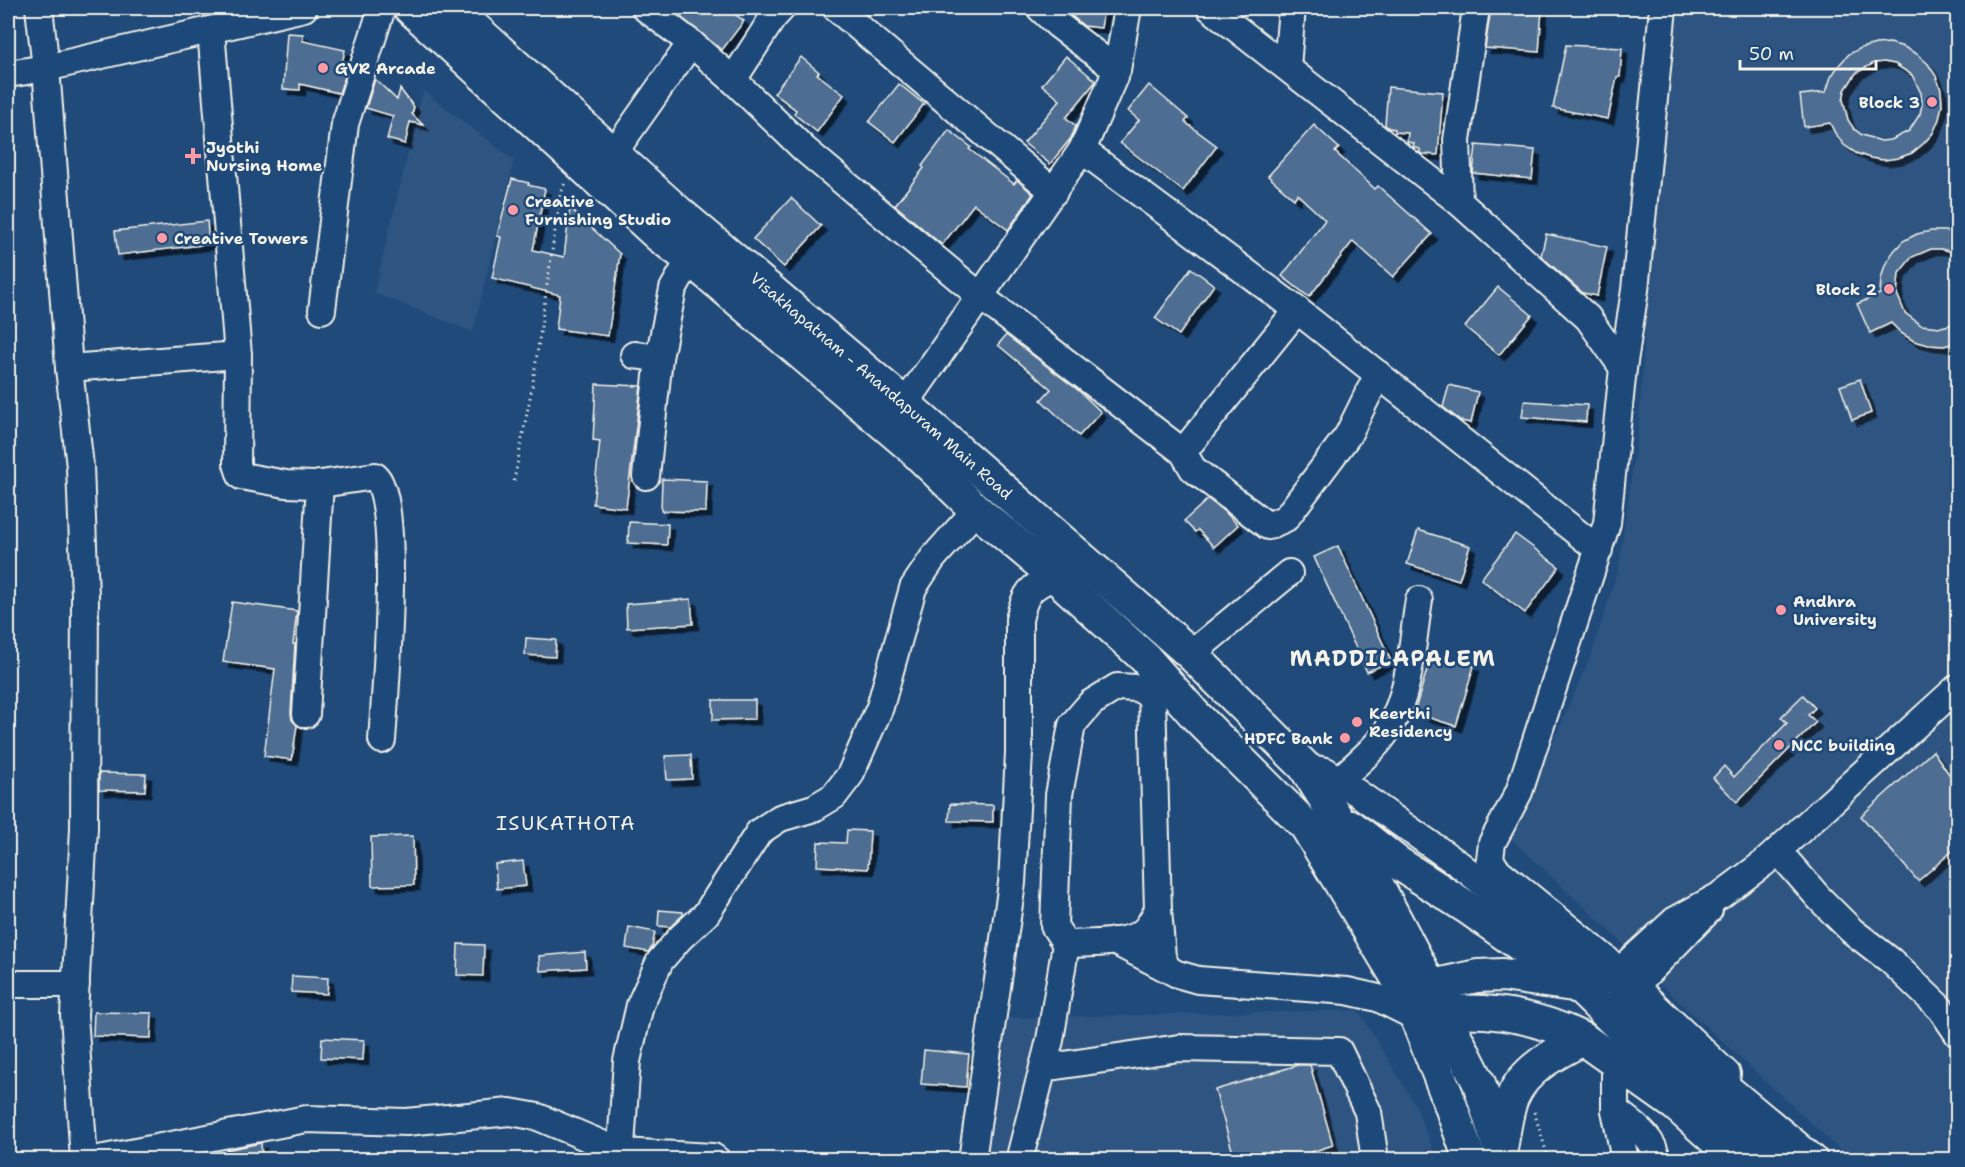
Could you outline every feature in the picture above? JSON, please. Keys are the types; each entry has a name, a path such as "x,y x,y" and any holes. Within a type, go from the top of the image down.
{"main road":[{"name":"Visakhapatnam - Anandapuram Main Road","path":"410,8 659,236 690,259 910,446 976,510 1055,576 1145,658 1195,714 1306,826 1398,979 1414,1001"},
{"name":"Visakhapatnam - Anandapuram Main Road","path":"452,8 678,212 905,404 1191,654 1305,767 1371,873 1421,968 1414,1001"},
{"path":"1337,816 1398,863 1468,908 1578,986 1648,1054 1780,1160"},
{"path":"1414,1001 1477,976 1503,975 1578,986 1613,996 1810,1160"},
{"path":"1414,1001 1508,1014 1544,1022 1583,1039 1676,1105 1738,1160"},
{"path":"1414,1001 1479,1083 1502,1156"},
{"path":"1414,1001 1470,1160"},
{"path":"1502,1156 1512,1098 1524,1078 1543,1062 1583,1039"}],"street":[{"path":"39,8 46,68 69,368 80,466 85,596 84,828 74,1015 84,1160"},
{"path":"8,74 46,68 304,8"},
{"path":"322,310 345,124 382,8"},
{"path":"645,8 691,43 804,149 980,296 1183,452 1193,469 1268,526 1286,518 1347,435 1378,374"},
{"path":"733,80 772,19 782,8"},
{"path":"836,8 1053,192"},
{"path":"1040,8 1058,25 1117,70"},
{"path":"905,404 1082,150 1117,70 1128,8"},
{"path":"1210,8 1459,202 1588,318 1623,368"},
{"path":"1287,68 1292,8"},
{"path":"1459,202 1457,140 1476,8"},
{"path":"1664,8 1635,290 1623,368 1607,523 1519,792 1492,843 1490,860 1496,869 1686,1033 1736,1084 1748,1107"},
{"path":"211,30 238,355 237,464 241,476 286,484 321,484 375,476 379,479 387,507 390,582 382,740"},
{"path":"613,154 691,43"},
{"path":"1082,150 1297,310 1599,550"},
{"path":"646,476 647,356 673,289 690,259"},
{"path":"1183,452 1297,310"},
{"path":"69,368 238,355"},
{"path":"306,714 321,484"},
{"path":"620,1156 627,1060 640,1005 660,961 706,914 759,832 780,818 813,808 834,796 850,775 880,707 914,588 933,558 976,510"},
{"path":"1191,654 1288,573"},
{"path":"972,1160 1012,883 1019,753 1019,620 1022,607 1033,585 1055,576"},
{"path":"1339,780 1375,745 1390,726 1404,691 1419,600"},
{"path":"1145,658 1152,696 1158,910 1162,957 1167,968"},
{"path":"1021,1160 1050,1041 1066,944 1054,926 1059,795 1072,725 1091,703 1117,687 1137,688 1152,696"},
{"path":"1578,986 1622,979 1640,951 1674,921 1721,896 1764,864 1958,687"},
{"path":"1305,767 1326,771 1436,847 1594,972 1622,979"},
{"path":"1778,851 1819,898 1852,931 1891,962 1941,1010 1958,1034"},
{"path":"1066,944 1114,941 1144,932 1158,910"},
{"path":"1114,941 1177,974 1198,980 1347,991 1414,1001"},
{"path":"8,984 76,984"},
{"path":"1043,1068 1179,1048 1339,1051 1368,1112 1375,1160"},
{"path":"1615,1062 1615,1110 1625,1160"},
{"path":"1615,1110 1650,1141 1658,1160"},
{"path":"94,1160 306,1119 406,1122 510,1112 538,1118 620,1156 712,1157 717,1160"}],"path":[{"path":"514,481 533,382 560,196 575,159"}],"shaded area":[{"name":"Andhra University","path":"1667,8 1957,8 1957,1159 1850,1159 1661,985 1629,949 1511,839 1592,653 1619,566 1639,421"},
{"path":"423,91 514,160 473,332 374,293"},
{"path":"1358,1010 1415,1104 1437,1159 986,1160 1008,1018"}],"building":[{"path":"669,8 726,8 744,21 722,50"},
{"path":"1062,8 1104,8 1101,28 1084,26"},
{"path":"1491,8 1542,8 1539,52 1485,48"},
{"path":"287,33 303,34 303,41 345,50 341,68 347,70 339,93 300,84 300,90 283,89"},
{"name":"Block 3","path":"1890,43 1917,54 1936,76 1941,90 1942,105 1933,133 1912,153 1884,160 1856,153 1844,145 1830,123 1804,127 1800,95 1826,92 1831,77 1849,54 1876,44","holes":["1874,63 1895,64 1912,75 1921,93 1920,114 1909,131 1891,140 1881,141 1862,135 1848,120 1843,100 1845,90 1856,73"]},
{"path":"1566,45 1622,48 1620,77 1617,77 1608,119 1553,108"},
{"path":"1066,56 1096,81 1066,118 1076,126 1071,138 1050,164 1024,143 1060,100 1042,85"},
{"path":"801,57 819,72 817,74 844,95 817,132 794,114 796,110 774,93"},
{"path":"375,79 397,100 400,89 414,107 412,114 423,125 410,122 405,144 387,139 393,116 366,108"},
{"path":"899,84 924,104 895,142 869,122"},
{"path":"1149,85 1188,118 1185,122 1217,146 1183,191 1120,143 1139,120 1128,111"},
{"path":"1388,87 1443,92 1438,155 1420,153 1420,149 1413,147 1414,143 1407,142 1408,133 1395,132 1395,129 1385,125"},
{"path":"1314,125 1339,148 1335,152 1375,189 1378,186 1432,234 1393,277 1353,241 1309,297 1282,276 1325,220 1297,194 1294,199 1268,176"},
{"path":"949,130 971,147 969,149 1014,184 1017,180 1033,194 1008,230 974,204 942,245 895,205 924,168 922,166"},
{"path":"1476,145 1535,150 1532,179 1473,173"},
{"path":"512,179 545,189 533,250 564,257 570,208 620,254 608,336 556,329 560,295 492,278 501,237 497,236"},
{"path":"791,198 821,226 784,267 753,239"},
{"name":"Creative Towers","path":"207,221 209,244 118,255 115,231"},
{"name":"Block 2","path":"1931,231 1958,234 1958,253 1931,249 1912,257 1899,273 1897,294 1905,313 1921,325 1941,327 1958,323 1958,342 1944,346 1914,341 1891,323 1870,333 1857,304 1880,294 1885,265 1903,241 1917,234"},
{"path":"1546,234 1607,247 1597,296 1583,293 1541,256"},
{"path":"1191,268 1214,285 1179,335 1155,318"},
{"path":"1498,287 1532,315 1499,355 1465,327"},
{"path":"1006,335 1078,390 1101,412 1079,436 1041,400 1051,389 998,345"},
{"path":"1860,379 1871,413 1852,420 1840,386"},
{"path":"596,384 641,386 626,508 593,504 600,441 593,440"},
{"path":"1449,385 1478,392 1471,423 1461,421 1443,407"},
{"path":"1524,401 1587,405 1586,422 1522,417"},
{"path":"662,479 707,481 706,512 661,511"},
{"path":"1208,499 1238,525 1214,547 1198,530 1195,532 1184,521"},
{"path":"629,522 668,524 667,545 628,543"},
{"path":"1418,530 1470,546 1459,580 1407,564"},
{"path":"1515,534 1559,567 1525,613 1481,579"},
{"path":"1338,546 1391,661 1367,672 1314,557"},
{"path":"691,599 693,624 627,628 626,604"},
{"path":"232,602 297,611 293,644 295,644 291,713 292,720 297,725 292,760 264,756 275,669 223,662"},
{"path":"526,638 556,640 555,657 525,655"},
{"path":"1432,653 1474,666 1456,726 1414,713"},
{"name":"NCC building","path":"1803,695 1815,708 1808,715 1816,722 1737,802 1713,778 1724,766 1734,777 1787,723 1781,717"},
{"path":"713,700 755,700 755,719 713,720"},
{"path":"1933,751 1958,787 1958,846 1918,881 1861,816"},
{"path":"691,755 692,779 667,780 665,756"},
{"path":"99,773 146,774 145,791 99,790"},
{"path":"950,804 993,805 993,822 949,821"},
{"path":"847,830 870,831 868,869 817,866 818,842 846,843"},
{"path":"413,836 414,885 372,886 371,837"},
{"path":"523,861 526,886 497,889 495,864"},
{"path":"659,910 683,912 683,915 670,927 658,926"},
{"path":"629,927 655,932 652,947 648,952 626,948"},
{"path":"458,944 484,945 483,976 457,975"},
{"path":"585,952 586,968 540,971 539,956"},
{"path":"292,976 328,978 327,994 291,992"},
{"path":"94,1012 152,1013 151,1038 93,1036"},
{"path":"322,1038 364,1040 363,1060 321,1058"},
{"path":"924,1050 969,1054 966,1087 921,1084"},
{"path":"1298,1065 1310,1065 1333,1145 1287,1160 1235,1160 1215,1090"},
{"path":"261,1143 262,1160 227,1160 226,1150"}],"place":[{"name":"GVR Arcade","path":"323,68"},
{"name":"Block 3","path":"1932,102"},
{"name":"Jyothi Nursing Home","path":"193,156"},
{"name":"Creative Furnishing Studio","path":"513,210"},
{"name":"Creative Towers","path":"162,238"},
{"name":"Block 2","path":"1889,289"},
{"name":"Andhra University","path":"1781,610"},
{"name":"Keerthi Residency","path":"1357,722"},
{"name":"HDFC Bank","path":"1345,738"},
{"name":"NCC building","path":"1779,745"}],"district":[{"name":"MADDILAPALEM","path":"1393,658"},
{"name":"ISUKATHOTA","path":"566,823"}]}
